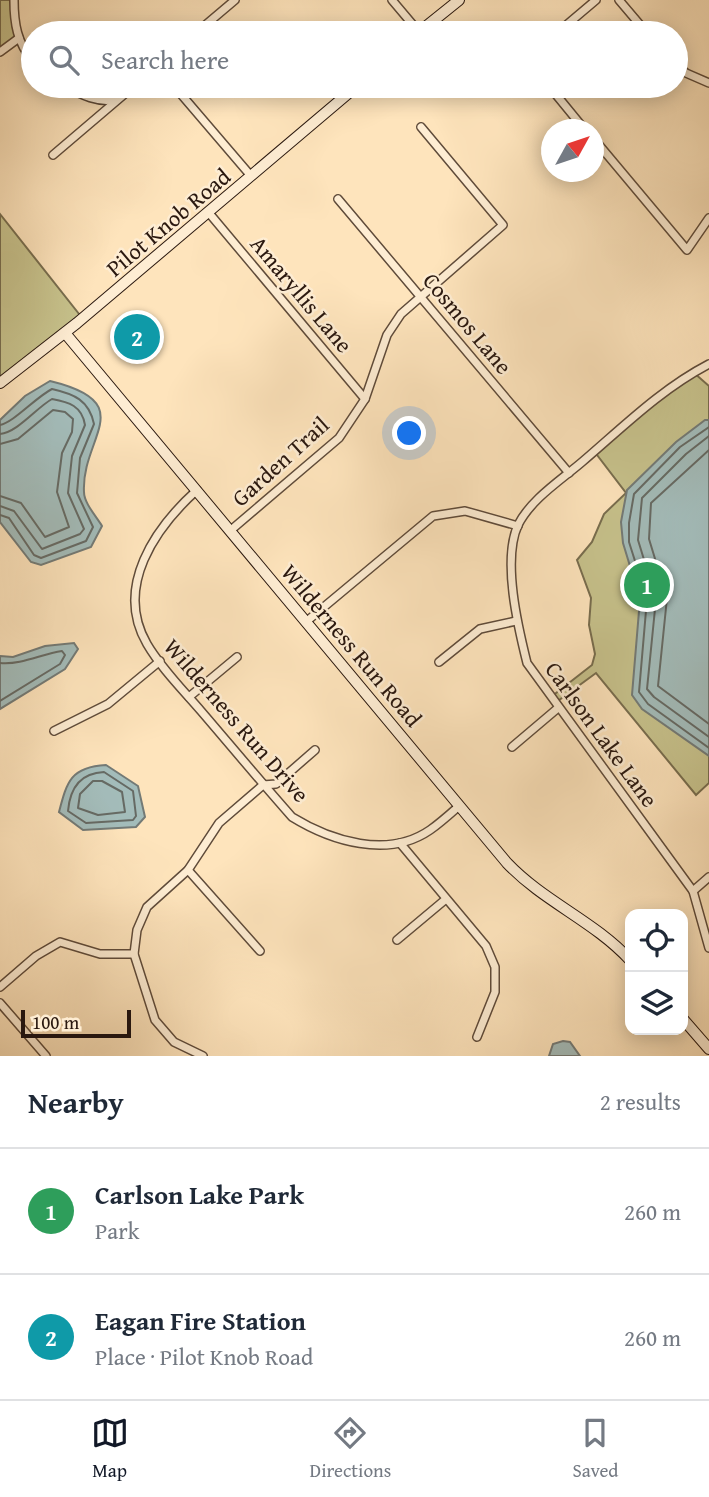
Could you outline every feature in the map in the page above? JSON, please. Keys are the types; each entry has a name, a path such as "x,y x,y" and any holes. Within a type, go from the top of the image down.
{"street":[{"path":"13,0 13,22 21,41"},
{"path":"210,21 235,0"},
{"path":"392,0 409,21"},
{"path":"434,21 459,0"},
{"path":"571,21 596,0"},
{"path":"619,0 637,21"},
{"path":"0,52 19,38"},
{"path":"688,74 709,83"},
{"path":"92,98 106,102 120,98"},
{"path":"53,155 120,98"},
{"path":"184,98 251,176"},
{"name":"Pilot Knob Road","path":"0,383 209,214 343,98"},
{"path":"559,98 577,119"},
{"name":"Garden Trail","path":"231,530 339,438 365,399 387,335 401,314 503,225 421,128"},
{"path":"604,152 687,250 709,218"},
{"name":"Cosmos Lane","path":"338,199 569,473"},
{"name":"Amaryllis Lane","path":"209,214 365,399"},
{"name":"Wilderness Run Road","path":"65,333 520,876 608,939 625,955"},
{"name":"Carlson Lake Lane","path":"709,364 665,391 535,503 518,526 512,551 516,621 527,663 693,891 709,948"},
{"name":"Wilderness Run Drive","path":"197,490 162,527 144,558 136,579 135,601 138,623 160,662 189,697 292,817 317,833 366,845 400,843 428,831 459,806"},
{"path":"307,621 433,516 466,511 518,526"},
{"path":"439,662 480,629 516,621"},
{"path":"189,697 237,657"},
{"path":"54,731 108,704 160,662"},
{"path":"512,747 558,708"},
{"path":"203,1056 174,1042 163,1032 139,976 134,954 136,930 147,907 188,870 219,823 263,785 276,784 315,750"},
{"path":"400,843 486,946 495,967 495,992 477,1037"},
{"path":"188,870 260,951"},
{"path":"693,891 709,877"},
{"path":"397,940 446,898"},
{"path":"0,987 36,956 60,942 100,954 134,954"},
{"path":"0,1003 46,1056"},
{"path":"688,1024 707,1042"}],"shaded area":[{"path":"0,0 14,0 19,38 0,52"},
{"path":"0,214 83,319 0,383"},
{"path":"693,372 709,386 709,783 696,795 596,673 555,703 551,697 592,665 595,654 589,625 591,598 577,560 592,542 604,514 626,493 594,451"}],"water":[{"path":"50,381 77,390 93,400 100,411 100,424 85,472 84,492 88,505 102,526 91,547 41,565 31,562 0,522 0,420 25,396"},
{"path":"705,420 709,420 709,756 642,709 632,695 640,599 623,543 621,522 627,490 676,442"},
{"path":"74,643 78,649 65,669 0,709 0,656 13,657 45,646"},
{"path":"106,765 138,786 145,817 136,827 83,830 59,812 65,792 72,778 78,773 94,766"},
{"path":"570,1042 580,1056 549,1056 553,1044"}],"place":[{"name":"Eagan Fire Station","path":"137,337"},
{"name":"Carlson Lake Park","path":"647,585"}]}
